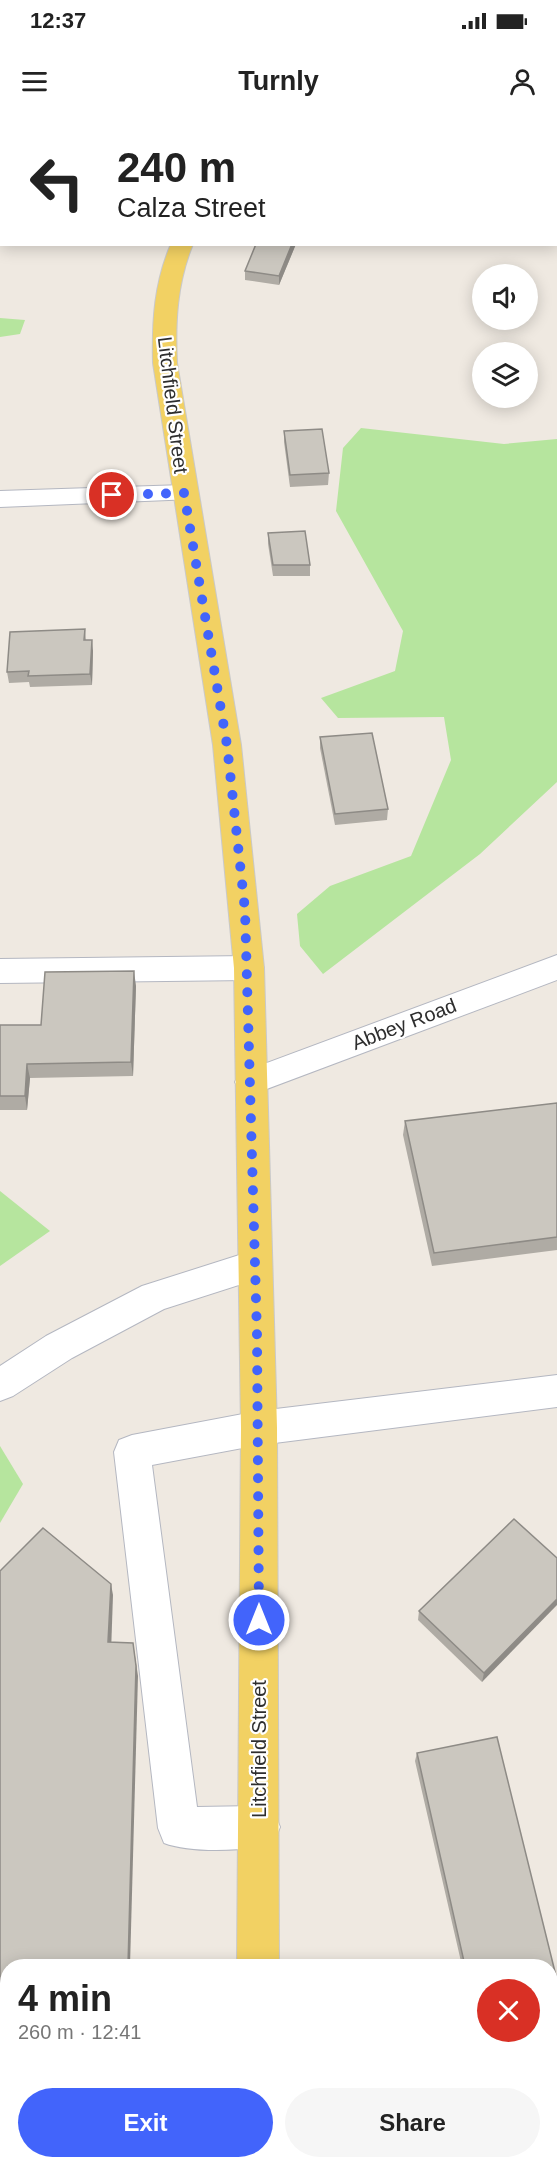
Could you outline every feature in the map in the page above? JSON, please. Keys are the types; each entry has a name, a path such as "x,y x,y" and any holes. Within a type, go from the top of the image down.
{"main road":[{"name":"Litchfield Street","path":"181,246 169,285 163,324 165,363 184,493 227,745 249,968 258,1428 258,1959"}],"street":[{"path":"0,499 184,493"},
{"name":"Abbey Road","path":"251,1082 557,967"},
{"path":"0,971 249,968"},
{"path":"0,1385 59,1347 154,1297 255,1265"},
{"path":"259,1827 178,1828 150,1582 132,1452 258,1428 557,1391"}],"green space":[{"path":"0,318 25,320 20,334 0,337"},
{"path":"361,428 504,444 557,439 557,782 480,854 323,974 300,946 297,914 330,886 411,856 451,760 444,717 338,718 321,698 395,671 403,631 336,511 343,448"},
{"path":"0,1191 50,1231 0,1266"},
{"path":"0,1446 23,1484 0,1523"}],"building":[{"path":"255,246 291,246 279,276 245,271"},
{"path":"322,429 329,473 290,475 284,431"},
{"path":"305,531 310,565 273,565 268,533"},
{"path":"85,629 84,640 92,640 90,674 28,676 29,671 7,672 10,632"},
{"path":"372,733 388,809 335,814 320,737"},
{"path":"134,971 131,1062 27,1064 25,1096 0,1096 0,1025 41,1025 45,972"},
{"path":"557,1103 557,1237 434,1253 405,1121"},
{"path":"514,1519 557,1558 557,1599 484,1673 419,1611"},
{"path":"43,1528 111,1584 108,1642 133,1643 136,1666 128,1959 0,1959 0,1571"},
{"path":"497,1737 552,1959 463,1959 417,1753"}],"route":[{"path":"112,495 184,493 227,745 249,968 258,1428 259,1620"}]}
